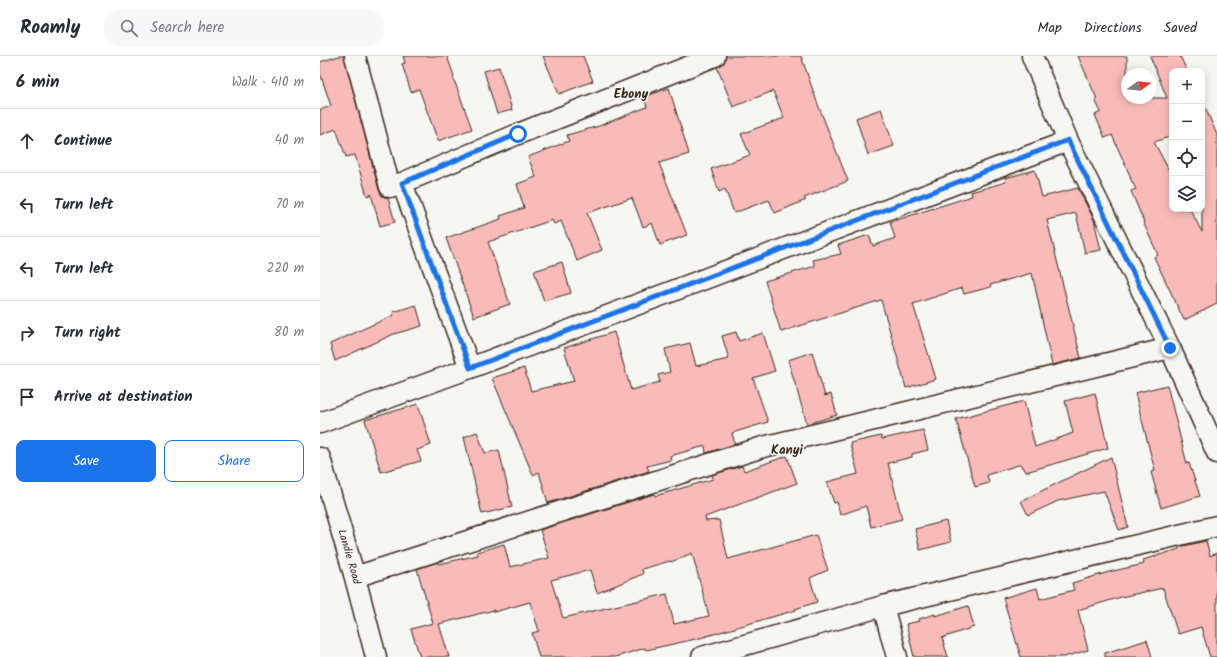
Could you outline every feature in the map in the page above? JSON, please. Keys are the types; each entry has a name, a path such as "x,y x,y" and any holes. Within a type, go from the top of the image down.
{"street":[{"path":"355,56 390,187 518,134 715,56"},
{"path":"1032,56 1068,140 1170,348 1217,453"},
{"path":"320,423 470,368 1068,140"},
{"path":"402,183 470,368"},
{"path":"354,574 364,574 763,447 1170,348"},
{"name":"Landie Road","path":"320,458 354,574 376,657"},
{"path":"702,657 883,606 1217,526"},
{"path":"883,606 897,657"}],"building":[{"path":"339,56 344,56 379,190 382,196 388,198 395,222 380,226 371,194 367,196 355,155 346,157 336,129 320,135 320,110 331,106 320,73 320,62"},
{"path":"403,56 447,56 472,129 438,141 419,89 411,92 402,64 405,63"},
{"path":"543,56 583,56 593,81 559,94"},
{"path":"726,56 801,56 817,102 848,181 804,198 806,200 775,213 769,200 734,213 725,189 719,192 711,169 750,155 741,134 784,118 773,91 733,107 717,67 724,63"},
{"path":"1078,56 1127,56 1127,68 1121,68 1121,104 1157,104 1157,98 1167,98 1157,73 1157,68 1155,68 1150,56 1180,56 1186,68 1169,68 1169,137 1154,142 1169,170 1169,212 1192,212 1202,232 1202,212 1205,212 1205,107 1217,135 1217,304 1184,320 1154,257 1158,255 1131,191 1136,189 1112,135 1105,138 1095,115 1101,112 1095,100 1097,99"},
{"path":"499,67 512,110 497,114 484,71"},
{"path":"669,88 689,154 659,163 687,235 660,245 652,223 643,227 632,198 587,213 602,250 577,261 561,221 554,224 552,220 488,242 510,304 474,317 446,238 501,219 500,216 524,208 517,184 536,177 528,157 569,141 567,135 599,126 647,107 644,97"},
{"path":"881,109 894,146 868,155 856,118"},
{"path":"1035,170 1042,197 1078,188 1094,220 1101,250 1085,253 1076,213 1047,220 1081,358 1052,365 1032,273 990,285 991,287 964,294 962,288 913,304 936,379 906,388 881,300 781,332 765,281 815,266 813,260 841,254 838,245 869,235 873,246 895,238 890,222 972,196 971,192 1006,182 1005,178"},
{"path":"562,262 571,293 544,301 534,271"},
{"path":"416,305 422,326 394,334 335,361 330,344 394,315 393,312"},
{"path":"614,332 631,390 660,382 658,375 670,372 665,349 690,343 696,366 729,359 722,336 736,332 739,341 763,333 775,371 753,378 768,422 732,433 735,444 706,453 705,446 670,456 671,460 647,466 649,471 548,503 539,472 533,475 492,378 524,368 531,391 574,381 564,348"},
{"path":"812,352 825,396 831,394 837,415 807,424 788,360"},
{"path":"1167,385 1187,464 1189,463 1200,496 1161,508 1151,472 1155,471 1135,393"},
{"path":"1095,393 1108,448 1026,472 1024,468 1022,468 1021,464 987,475 989,483 975,487 956,419 1024,401 1035,447 1073,433 1065,401"},
{"path":"418,404 431,445 417,450 421,461 381,472 365,420"},
{"path":"923,430 928,450 912,454 912,457 888,463 902,519 871,527 866,506 840,515 837,502 834,503 827,482 858,474 850,443 881,436 882,439"},
{"path":"477,432 485,453 499,450 512,507 482,514 464,437"},
{"path":"787,456 797,483 705,517 706,521 719,520 728,559 816,535 828,570 810,578 817,602 795,609 796,610 700,638 646,650 645,648 615,657 539,657 532,633 539,631 530,602 494,612 494,610 439,624 449,657 420,657 411,629 433,623 417,569 438,562 439,564 478,555 477,552 504,544 510,567 549,558 540,530 654,494 655,496 713,479 712,475 742,466 744,471","holes":["692,553 709,616 674,624 667,594 563,618 551,580 590,570 597,593 643,574 642,569 670,561 671,562"]},
{"path":"1111,457 1128,527 1119,530 1104,491 1058,501 1028,515 1021,501"},
{"path":"946,521 951,542 920,550 915,529"},
{"path":"1206,541 1210,556 1217,553 1217,657 1210,657 1201,627 1178,634 1163,588 1121,597 1078,610 1088,650 1064,657 1021,657 1003,598 1037,588 1040,599 1074,590 1072,583 1144,564 1143,560 1179,549 1179,547"},
{"path":"968,606 974,627 942,638 948,657 914,657 906,624 920,621 919,619 935,614 935,616"},
{"path":"1147,640 1152,657 1105,657 1105,653"}],"district":[{"name":"Ebony","path":"631,94"},
{"name":"Kanyi","path":"787,450"}],"route":[{"path":"518,134 402,183 470,368 1068,140 1170,348"}]}
